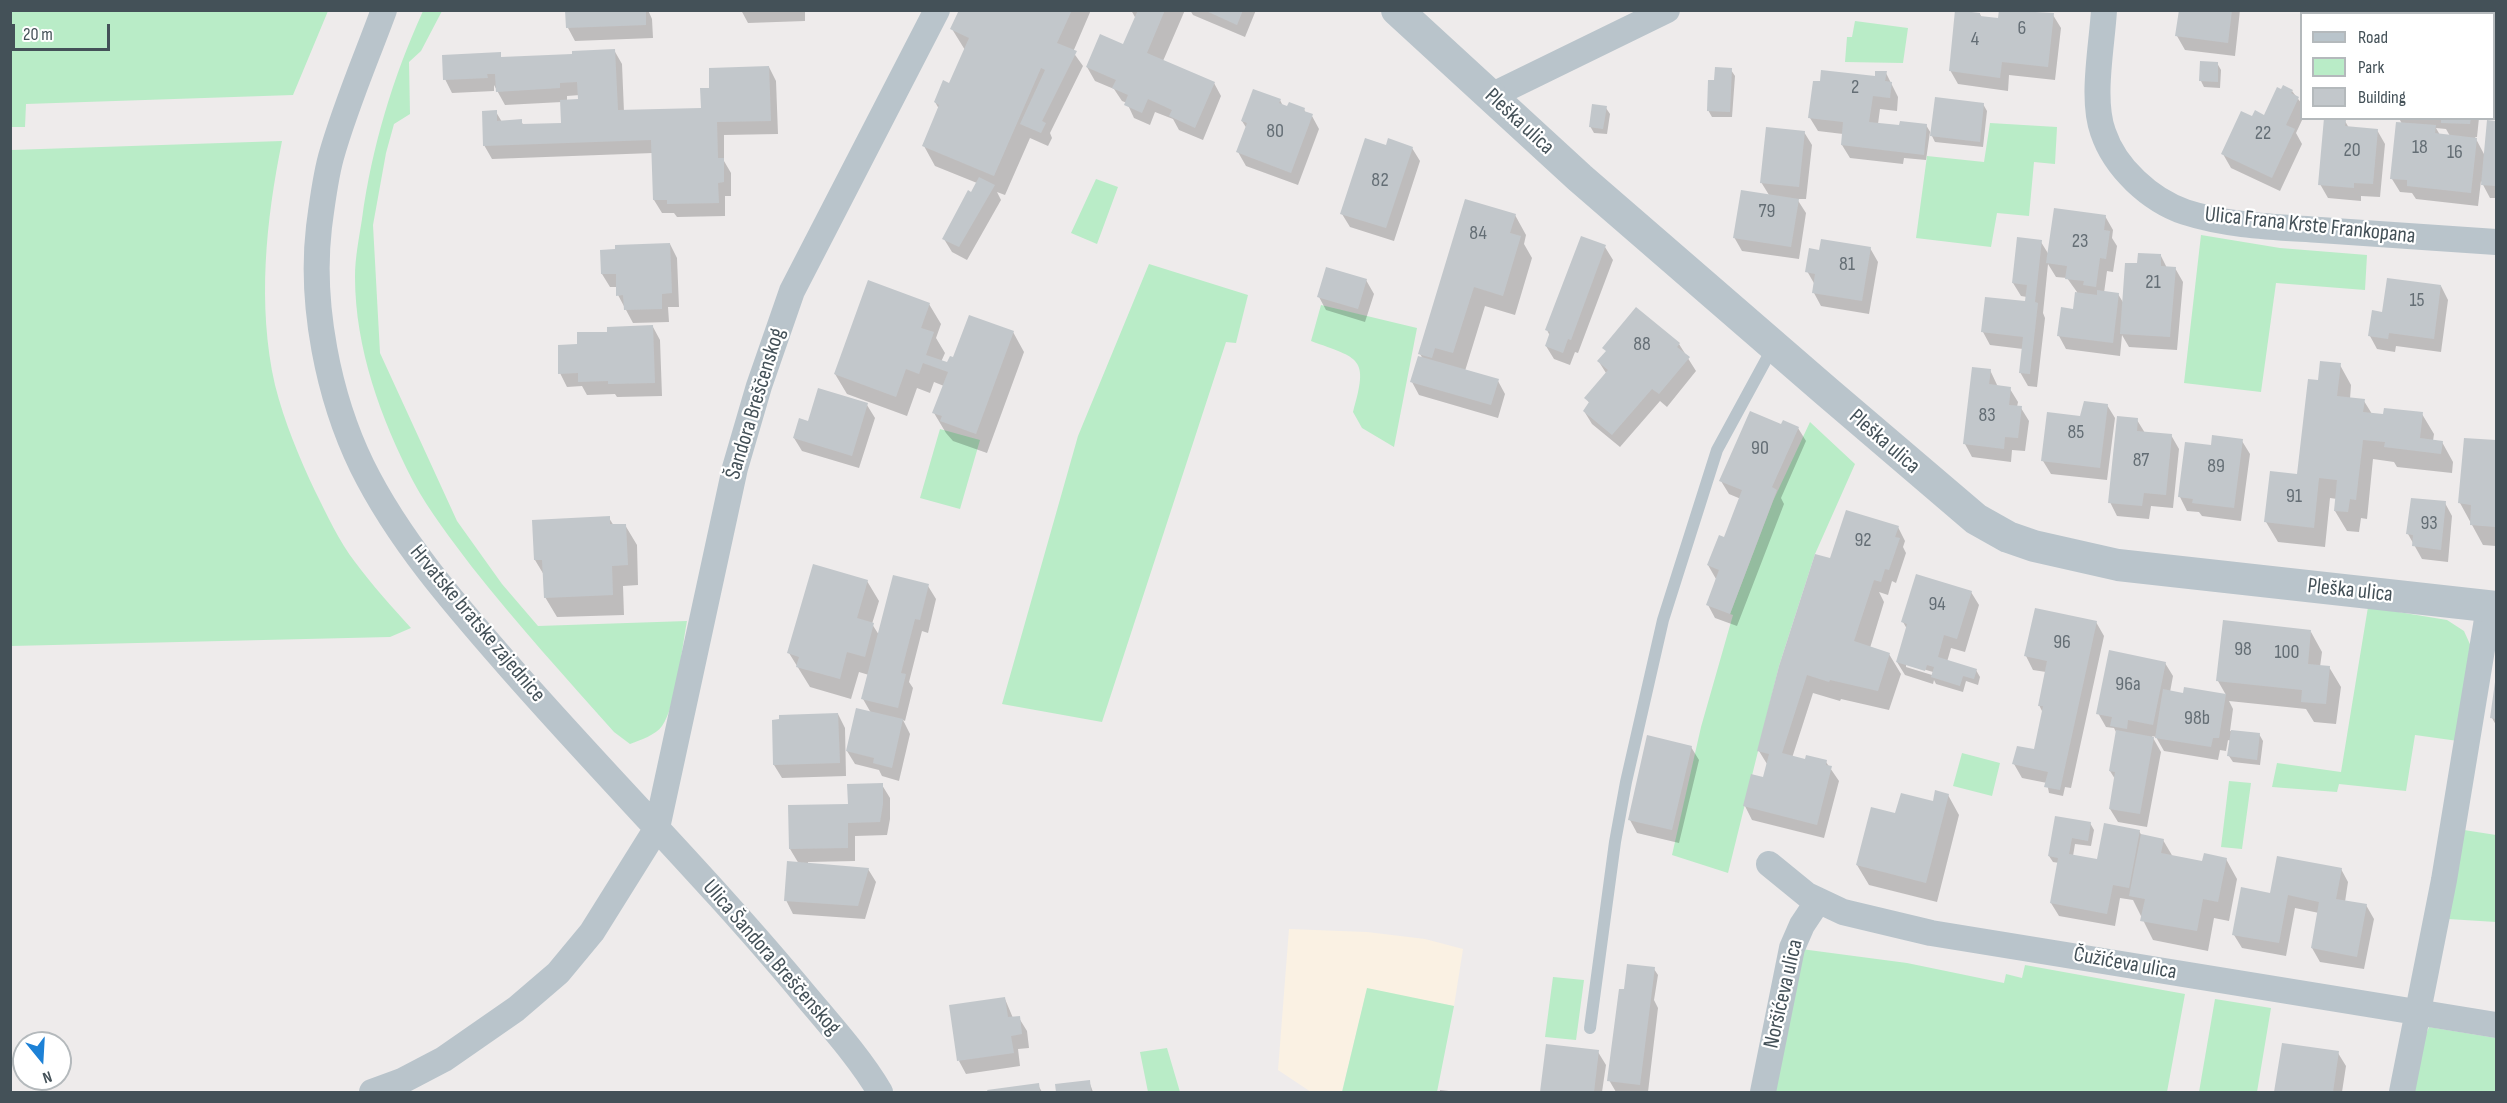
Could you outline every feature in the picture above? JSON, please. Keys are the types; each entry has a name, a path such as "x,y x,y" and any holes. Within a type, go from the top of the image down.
{"street":[{"name":"Hrvatske bratske zajednice","path":"384,10 330,158 319,230 318,299 326,356 341,414 368,476 402,533 453,602 593,761 657,828"},
{"name":"Šandora Breščenskog","path":"372,1092 402,1081 444,1059 516,1009 558,973 592,932 657,828 735,468 759,386 792,291 937,10"},
{"name":"Pleška ulica","path":"1397,10 1580,178 1773,346 1976,519 2008,537 2034,546 2118,565 2493,607"},
{"path":"1491,96 1667,10"},
{"name":"Ulica Frana Krste Frankopana","path":"2104,10 2098,99 2103,132 2111,150 2128,174 2166,204 2205,218 2257,225 2496,242"},
{"path":"2402,1092 2444,880 2493,607"},
{"name":"Ulica Šandora Breščenskog","path":"657,828 768,951 829,1024 880,1092"},
{"name":"Čužićeva ulica","path":"1769,864 1807,896 1843,912 1931,933 2496,1025"},
{"name":"Noršićeva ulica","path":"1763,1092 1792,948 1802,925 1818,901"}],"lane":[{"path":"1590,1028 1615,842 1626,782 1663,620 1717,450 1773,346"}],"shaded area":[{"path":"1289,929 1367,932 1425,939 1463,949 1454,1006 1367,989 1342,1092 1311,1092 1278,1070"}],"green space":[{"path":"10,11 328,11 293,95 26,104 25,127 11,127"},
{"path":"423,11 442,11 421,51 409,62 410,114 394,124 386,153 373,225 380,353 457,521 502,584 538,626 687,621 675,691 667,717 656,732 630,744 614,732 524,630 441,525 419,492 401,457 372,382 356,304 357,248 366,192 385,112 402,61"},
{"path":"1855,21 1908,28 1903,63 1845,62 1847,37 1852,37"},
{"path":"1990,123 2057,127 2055,164 2034,162 2029,216 1997,213 1991,247 1916,238 1927,156 1984,162"},
{"path":"282,141 268,232 265,293 269,355 275,385 298,452 338,537 382,596 411,628 390,637 11,646 11,150"},
{"path":"1096,179 1118,187 1097,244 1071,233"},
{"path":"2201,235 2280,248 2367,255 2365,290 2276,283 2261,392 2184,383"},
{"path":"1149,264 1248,295 1236,343 1226,342 1102,722 1002,704 1078,436"},
{"path":"1321,305 1417,328 1394,447 1362,428 1353,412 1360,380 1360,370 1356,363 1340,352 1311,341"},
{"path":"1810,422 1855,464 1815,554 1779,666 1728,873 1672,855 1701,727 1733,615 1730,614 1773,501"},
{"path":"940,429 980,440 960,509 920,498"},
{"path":"2368,607 2447,620 2464,631 2473,651 2458,741 2415,735 2406,791 2339,784 2337,792 2272,787 2277,763 2341,772"},
{"path":"1962,753 2000,763 1992,796 1953,786"},
{"path":"2229,781 2251,783 2242,849 2221,847"},
{"path":"2464,830 2496,835 2496,922 2448,919"},
{"path":"1801,949 1907,963 2004,983 2006,974 2022,978 2025,965 2185,994 2167,1092 1772,1092"},
{"path":"1553,977 1584,980 1576,1040 1545,1037"},
{"path":"1367,988 1454,1006 1437,1092 1342,1092"},
{"path":"2215,999 2271,1008 2257,1092 2199,1092"},
{"path":"2429,1027 2496,1038 2496,1092 2413,1092 2424,1039"},
{"path":"1167,1048 1180,1092 1148,1092 1140,1052"}],"building":[{"path":"565,10 646,10 646,25 566,28"},
{"path":"959,10 1072,10 1057,43 1077,51 1042,121 1046,123 1041,133 1020,124 1045,70 1041,68 994,176 922,146 939,105 934,102 943,80 949,83 969,38 950,29"},
{"path":"1138,10 1165,10 1147,53 1215,82 1195,128 1169,116 1172,110 1148,99 1142,113 1124,105 1128,95 1112,88 1116,80 1086,67 1100,34 1123,44"},
{"path":"1204,10 1243,10 1237,25"},
{"path":"1955,10 1998,18 1999,10 2054,13 2048,67 2002,62 2000,78 1949,71"},
{"path":"2179,10 2232,10 2228,43 2175,36"},
{"path":"2314,10 2374,10 2374,12 2314,12"},
{"path":"2422,10 2481,10 2481,12 2422,12"},
{"path":"615,49 618,110 701,108 700,88 709,88 709,68 769,66 771,121 717,122 718,158 724,158 724,182 718,183 719,203 667,204 667,200 653,200 651,140 483,146 482,111 497,110 497,121 522,119 522,124 561,123 560,100 578,99 577,82 560,83 560,88 496,92 495,74 487,74 488,78 443,80 442,55 501,52 501,57 572,54 572,51"},
{"path":"2200,61 2218,62 2218,82 2199,81"},
{"path":"1715,67 1732,68 1730,112 1707,111 1708,80 1714,80"},
{"path":"1821,70 1875,76 1875,71 1887,71 1885,81 1892,82 1890,98 1873,96 1869,122 1899,125 1900,121 1927,124 1924,155 1841,145 1843,122 1808,118 1813,81 1820,81"},
{"path":"2283,85 2293,90 2291,93 2299,97 2286,125 2295,129 2272,178 2221,154 2241,111 2252,116 2255,110 2264,115 2277,87 2281,89"},
{"path":"1253,89 1281,99 1279,103 1287,106 1289,102 1313,114 1291,173 1236,152 1247,123 1241,121"},
{"path":"1935,97 1984,103 1980,142 1930,136"},
{"path":"1592,104 1607,106 1603,129 1589,127"},
{"path":"2324,120 2346,120 2345,126 2378,129 2373,184 2354,183 2354,188 2318,185"},
{"path":"2441,120 2471,120 2470,124 2441,123"},
{"path":"2487,120 2496,121 2496,186 2481,185"},
{"path":"2396,122 2436,125 2435,133 2477,138 2471,193 2407,186 2407,180 2390,179"},
{"path":"1766,127 1805,131 1799,187 1760,183"},
{"path":"1365,138 1386,145 1388,138 1413,147 1386,228 1340,214"},
{"path":"979,177 995,185 959,247 942,239 968,190 971,192"},
{"path":"1741,190 1799,199 1791,247 1733,238"},
{"path":"1465,199 1516,214 1510,233 1521,236 1503,296 1474,287 1453,353 1435,348 1432,358 1418,354"},
{"path":"2054,208 2106,215 2104,230 2110,231 2106,259 2100,258 2096,287 2083,285 2084,281 2065,279 2067,266 2046,263"},
{"path":"1581,236 1606,245 1571,340 1568,339 1563,353 1545,346 1550,332 1545,330"},
{"path":"2017,237 2042,240 2030,374 2019,373 2023,337 1981,332 1985,297 2025,301 2027,285 2012,283"},
{"path":"1821,239 1871,247 1862,301 1812,293 1815,274 1805,272 1809,248 1819,250"},
{"path":"670,243 672,293 662,294 662,309 624,310 623,295 616,296 616,274 601,274 600,250 615,249 615,245"},
{"path":"2138,253 2161,254 2161,266 2176,267 2170,337 2120,334 2125,263 2137,263"},
{"path":"1326,267 1367,279 1358,309 1317,297"},
{"path":"2387,278 2441,285 2434,339 2389,333 2388,339 2368,336 2372,310 2382,312"},
{"path":"868,280 930,303 921,328 934,332 926,355 947,362 950,356 953,357 969,315 1014,331 976,434 940,421 942,416 932,413 948,372 923,363 919,374 906,369 896,397 834,374"},
{"path":"2097,290 2119,293 2113,343 2057,336 2061,307 2073,309 2075,292 2097,295"},
{"path":"1636,307 1680,343 1677,347 1690,357 1659,394 1652,389 1612,435 1583,411 1589,402 1584,398 1608,370 1597,361 1606,351 1602,348"},
{"path":"653,325 655,383 578,382 578,373 558,374 558,345 577,344 577,332 607,332 607,327"},
{"path":"1418,356 1499,379 1491,405 1410,382"},
{"path":"2320,361 2341,363 2337,396 2365,399 2363,412 2383,414 2384,408 2423,412 2420,438 2443,441 2441,454 2384,447 2385,442 2363,440 2356,500 2350,499 2348,512 2334,511 2337,480 2319,478 2314,528 2264,522 2270,471 2297,474 2308,379 2318,380"},
{"path":"1972,367 1991,369 1989,384 2011,387 2009,405 2022,406 2018,438 2005,437 2004,449 1963,444"},
{"path":"818,388 868,403 852,456 793,438 799,418 808,421"},
{"path":"2084,401 2108,404 2100,468 2041,461 2047,412 2080,416"},
{"path":"1750,411 1781,424 1783,420 1799,427 1772,487 1777,490 1730,614 1706,605 1719,570 1707,565 1719,535 1724,537 1742,490 1719,481"},
{"path":"2117,416 2138,418 2137,431 2172,434 2166,495 2144,493 2142,506 2108,503"},
{"path":"2212,435 2243,439 2234,508 2192,503 2193,499 2178,497 2185,442 2211,445"},
{"path":"2464,438 2496,440 2496,527 2470,525 2471,505 2458,503"},
{"path":"2411,498 2446,501 2441,550 2412,546 2413,535 2406,534"},
{"path":"1846,510 1899,526 1895,537 1900,538 1889,570 1885,569 1881,582 1874,580 1854,641 1890,653 1878,691 1830,680 1829,682 1807,675 1782,753 1805,759 1806,755 1827,760 1826,765 1832,766 1817,825 1743,806 1751,774 1763,777 1769,754 1757,751 1779,666 1815,554 1830,558"},
{"path":"610,516 610,524 626,524 628,565 612,566 613,595 544,598 542,560 534,560 532,520"},
{"path":"813,564 868,580 857,618 874,623 865,657 847,652 840,679 796,667 799,657 787,653"},
{"path":"1916,574 1972,591 1957,639 1944,635 1938,657 1977,669 1974,679 1963,676 1960,686 1931,677 1934,667 1927,665 1925,671 1896,662 1907,624 1901,622"},
{"path":"893,575 929,584 920,620 915,619 901,673 906,674 898,708 861,699"},
{"path":"2035,608 2097,621 2060,790 2044,787 2048,772 2012,764 2017,746 2034,749 2043,706 2038,706 2047,661 2024,656"},
{"path":"2223,620 2311,630 2308,664 2330,666 2326,704 2301,702 2302,690 2216,681"},
{"path":"2109,650 2166,662 2153,725 2128,720 2127,729 2110,726 2112,717 2096,714"},
{"path":"2496,683 2496,719 2490,718"},
{"path":"2184,687 2226,694 2219,738 2213,738 2211,747 2155,738 2163,689 2183,693"},
{"path":"856,708 903,719 892,768 873,763 874,758 846,751"},
{"path":"838,713 840,763 773,765 772,720 779,719 779,715"},
{"path":"2116,730 2154,737 2140,814 2109,809 2115,772 2109,771"},
{"path":"2231,730 2260,733 2257,760 2227,756"},
{"path":"1647,735 1692,746 1672,830 1628,820"},
{"path":"883,783 880,822 848,823 848,848 789,849 788,805 848,804 847,784"},
{"path":"1935,790 1949,794 1926,883 1856,865 1871,807 1895,813 1901,793 1933,801"},
{"path":"2055,816 2091,822 2088,841 2072,838 2069,854 2097,859 2104,823 2140,830 2129,888 2113,885 2107,914 2050,903 2058,858 2048,856"},
{"path":"2141,834 2164,839 2161,853 2202,861 2204,853 2227,858 2218,902 2203,899 2197,931 2140,921 2145,899 2129,896"},
{"path":"2277,856 2342,868 2336,899 2367,904 2357,957 2311,948 2319,902 2288,895 2279,943 2232,935 2241,887 2270,893"},
{"path":"787,861 869,868 858,906 784,901"},
{"path":"1627,964 1655,967 1640,1085 1607,1081 1619,989 1624,989"},
{"path":"1005,997 1008,1017 1020,1016 1022,1034 1011,1036 1014,1053 957,1061 949,1005"},
{"path":"2282,1043 2339,1051 2333,1092 2274,1092"},
{"path":"1546,1044 1599,1050 1594,1092 1540,1092"},
{"path":"1090,1080 1091,1092 1056,1092 1055,1084"},
{"path":"1039,1083 1040,1092 988,1092 987,1090"}]}
